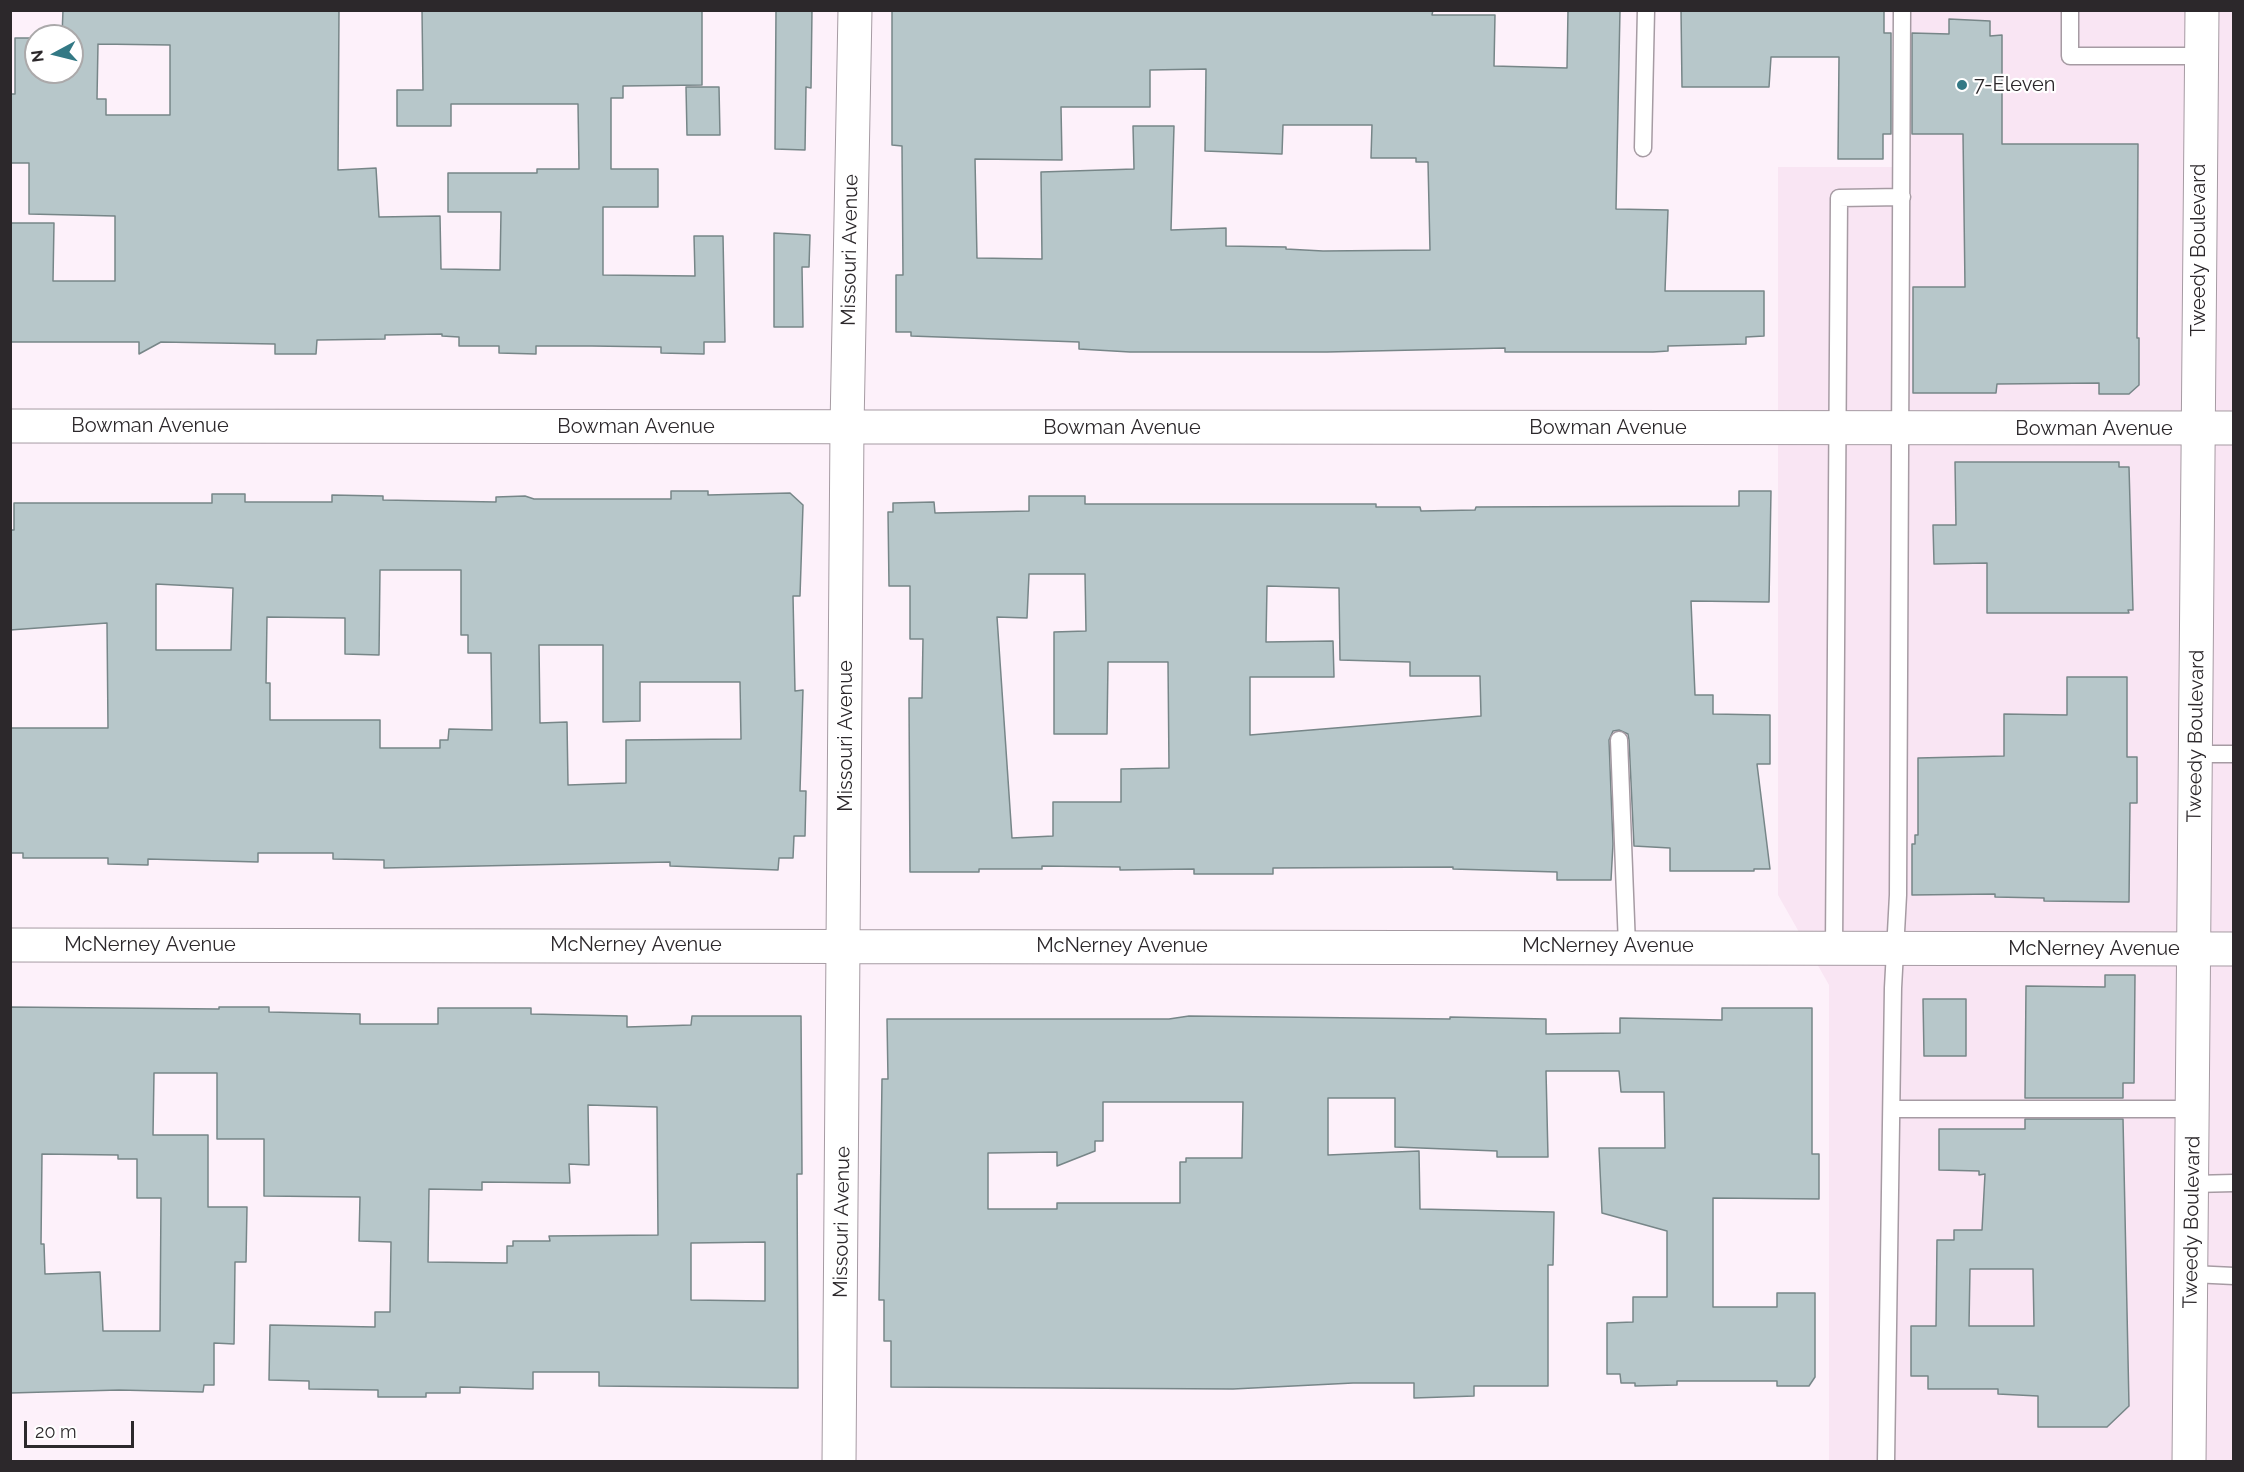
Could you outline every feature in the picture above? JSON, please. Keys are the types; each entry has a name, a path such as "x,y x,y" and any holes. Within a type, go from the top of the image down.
{"street":[{"name":"Missouri Avenue","path":"839,1461 845,945 847,428 855,10"},
{"name":"Tweedy Boulevard","path":"2189,1461 2202,10"},
{"name":"Bowman Avenue","path":"10,426 2234,428"},
{"name":"McNerney Avenue","path":"10,945 1627,946 2234,949"}],"lane":[{"path":"1643,148 1646,10"},
{"path":"1886,1461 1894,948 1898,895 1902,10"},
{"path":"2070,10 2070,56 2200,56"},
{"path":"1834,947 1839,198 1902,197"},
{"path":"1619,740 1627,946"},
{"path":"2197,754 2234,754"},
{"path":"1893,1108 2193,1109"},
{"path":"2193,1184 2234,1183"},
{"path":"2192,1274 2234,1276"}],"shaded area":[{"path":"1893,11 2233,11 2233,1461 1829,1461 1829,985 1778,895 1778,167 1892,167"}],"building":[{"path":"63,10 339,10 338,170 376,168 379,217 440,216 441,269 500,270 501,212 448,212 448,173 537,173 537,169 579,169 578,104 451,104 451,126 397,126 397,90 423,90 422,10 702,10 702,85 623,86 623,98 611,98 611,169 658,169 658,207 603,207 603,275 695,276 694,236 723,236 725,342 704,342 704,354 661,353 661,347 536,346 536,354 499,353 499,346 459,346 459,337 442,336 442,334 385,335 385,339 317,340 316,354 275,354 275,344 161,342 139,354 139,342 10,342 10,223 54,223 53,281 115,281 115,216 29,214 29,163 10,163 10,94 15,94 15,38 24,38 24,84 84,84 84,24 62,24","holes":["98,44 170,45 170,115 106,115 106,99 97,99"]},
{"path":"776,10 812,10 811,88 806,87 805,150 775,149"},
{"path":"892,10 1433,10 1432,15 1495,15 1494,66 1567,68 1568,10 1620,10 1616,209 1668,210 1665,291 1764,291 1764,336 1746,337 1746,344 1668,346 1668,351 1653,352 1505,352 1505,348 1327,352 1130,352 1079,349 1079,342 911,336 911,332 896,332 896,275 903,275 902,146 892,145","holes":["1206,69 1205,151 1282,154 1283,125 1372,125 1371,158 1416,158 1416,162 1428,162 1430,250 1323,251 1286,249 1286,247 1226,246 1226,228 1171,230 1174,126 1133,126 1134,169 1041,172 1042,259 977,258 975,159 1062,160 1061,107 1150,107 1150,70"]},
{"path":"1681,10 1884,10 1884,33 1891,33 1891,134 1883,134 1883,159 1838,159 1839,57 1771,57 1769,87 1682,87"},
{"path":"1949,19 1990,21 1990,36 2002,35 2002,144 2138,144 2137,338 2139,338 2139,385 2129,394 2099,394 2099,383 1997,384 1996,393 1913,393 1913,287 1965,287 1963,134 1912,134 1912,33 1949,34"},
{"path":"686,87 719,87 720,135 687,135"},
{"path":"774,233 810,235 809,267 802,267 803,327 774,327"},
{"path":"1955,462 2119,462 2119,467 2129,467 2133,610 2128,610 2129,613 1987,613 1987,563 1934,564 1933,525 1956,525"},
{"path":"671,491 708,491 708,495 790,493 803,505 800,596 793,596 795,691 803,690 800,791 806,791 805,836 794,836 793,858 779,858 778,870 670,866 670,862 384,868 384,860 333,859 333,853 258,853 258,862 148,859 148,865 108,864 108,858 23,858 23,853 10,853 10,728 108,728 107,623 10,630 10,530 14,530 14,503 212,503 212,494 245,494 245,502 332,502 332,495 383,496 383,500 496,502 496,497 525,496 534,499 671,499","holes":["380,570 461,570 461,635 468,635 468,653 491,653 492,730 449,729 448,740 440,740 440,748 380,748 380,720 270,720 270,683 266,683 267,617 345,618 345,654 379,655","156,584 233,588 231,650 156,650","539,645 603,645 603,722 640,721 640,682 740,682 741,739 626,740 626,783 568,785 567,722 540,723"]},
{"path":"1739,491 1771,491 1769,602 1691,601 1695,695 1713,695 1713,714 1770,715 1770,764 1757,764 1770,869 1670,871 1670,848 1634,846 1629,740 1628,734 1619,730 1613,731 1609,740 1613,844 1611,880 1557,880 1557,872 1453,869 1453,867 1273,868 1273,874 1194,874 1194,869 1120,870 1120,867 1042,866 1042,869 979,869 979,872 910,872 909,698 922,698 923,639 910,639 910,586 889,586 888,512 893,512 893,503 934,502 935,513 1029,511 1029,496 1085,496 1085,504 1376,504 1376,507 1420,507 1421,511 1475,510 1476,507 1739,506","holes":["1029,574 1085,574 1086,631 1054,632 1054,734 1107,734 1108,662 1168,662 1169,768 1121,769 1121,802 1053,802 1053,836 1012,838 997,617 1027,618","1267,586 1339,588 1340,660 1410,662 1410,676 1480,676 1481,716 1250,735 1250,677 1334,677 1333,641 1266,642"]},
{"path":"2067,677 2127,677 2127,757 2137,757 2137,803 2130,803 2129,902 2044,901 2044,898 1995,897 1995,894 1912,895 1912,844 1915,844 1915,835 1918,835 1918,758 2004,756 2004,714 2067,715"},
{"path":"2105,975 2135,975 2134,1083 2123,1083 2123,1098 2025,1098 2026,986 2105,987"},
{"path":"1923,999 1966,999 1966,1056 1924,1056"},
{"path":"10,1007 219,1009 219,1007 269,1007 269,1012 360,1014 360,1024 438,1024 438,1008 531,1008 531,1014 627,1016 627,1027 691,1025 692,1016 801,1016 802,1174 797,1174 798,1388 599,1386 599,1372 533,1372 533,1389 460,1387 460,1393 426,1393 426,1397 378,1397 378,1390 309,1389 309,1381 269,1380 270,1325 375,1327 375,1312 390,1312 391,1242 359,1241 360,1197 264,1196 264,1139 217,1139 217,1073 154,1073 153,1135 208,1135 208,1207 247,1207 246,1262 235,1262 234,1344 214,1343 214,1385 204,1385 203,1392 119,1390 10,1393","holes":["588,1105 657,1107 658,1235 549,1236 550,1241 513,1241 513,1246 507,1246 507,1263 428,1262 429,1189 482,1190 482,1182 570,1183 569,1164 589,1165","42,1154 118,1155 118,1159 137,1159 137,1198 161,1198 160,1331 103,1331 100,1272 45,1274 44,1244 41,1244","765,1242 765,1301 691,1300 691,1243"]},
{"path":"1722,1008 1812,1008 1812,1154 1819,1154 1819,1199 1713,1198 1713,1307 1777,1307 1777,1293 1815,1293 1815,1377 1809,1386 1777,1386 1777,1381 1677,1381 1677,1385 1635,1386 1635,1383 1621,1383 1620,1374 1607,1374 1607,1323 1633,1322 1633,1297 1667,1297 1667,1231 1602,1213 1599,1148 1665,1148 1664,1092 1621,1092 1619,1071 1546,1071 1548,1157 1497,1157 1497,1151 1395,1147 1395,1098 1328,1098 1328,1155 1419,1151 1420,1209 1554,1212 1553,1265 1548,1265 1548,1386 1474,1386 1474,1396 1414,1398 1414,1383 1353,1383 1233,1389 891,1387 891,1341 884,1341 884,1300 879,1300 882,1079 888,1079 887,1019 1169,1019 1189,1016 1546,1019 1546,1034 1620,1033 1620,1018 1722,1020","holes":["1103,1102 1243,1102 1242,1158 1186,1158 1186,1162 1180,1162 1180,1203 1057,1203 1057,1209 988,1209 988,1153 1057,1152 1057,1166 1095,1151 1095,1141 1103,1141"]},
{"path":"2025,1119 2123,1119 2129,1406 2107,1427 2038,1427 2038,1396 1998,1394 1998,1389 1928,1389 1928,1376 1911,1376 1911,1326 1936,1326 1937,1240 1954,1240 1954,1230 1982,1230 1985,1174 1979,1175 1979,1171 1939,1170 1939,1129 2025,1129","holes":["1970,1269 2033,1269 2034,1326 1969,1326"]}],"place":[{"name":"7-Eleven","path":"1962,85"}]}
